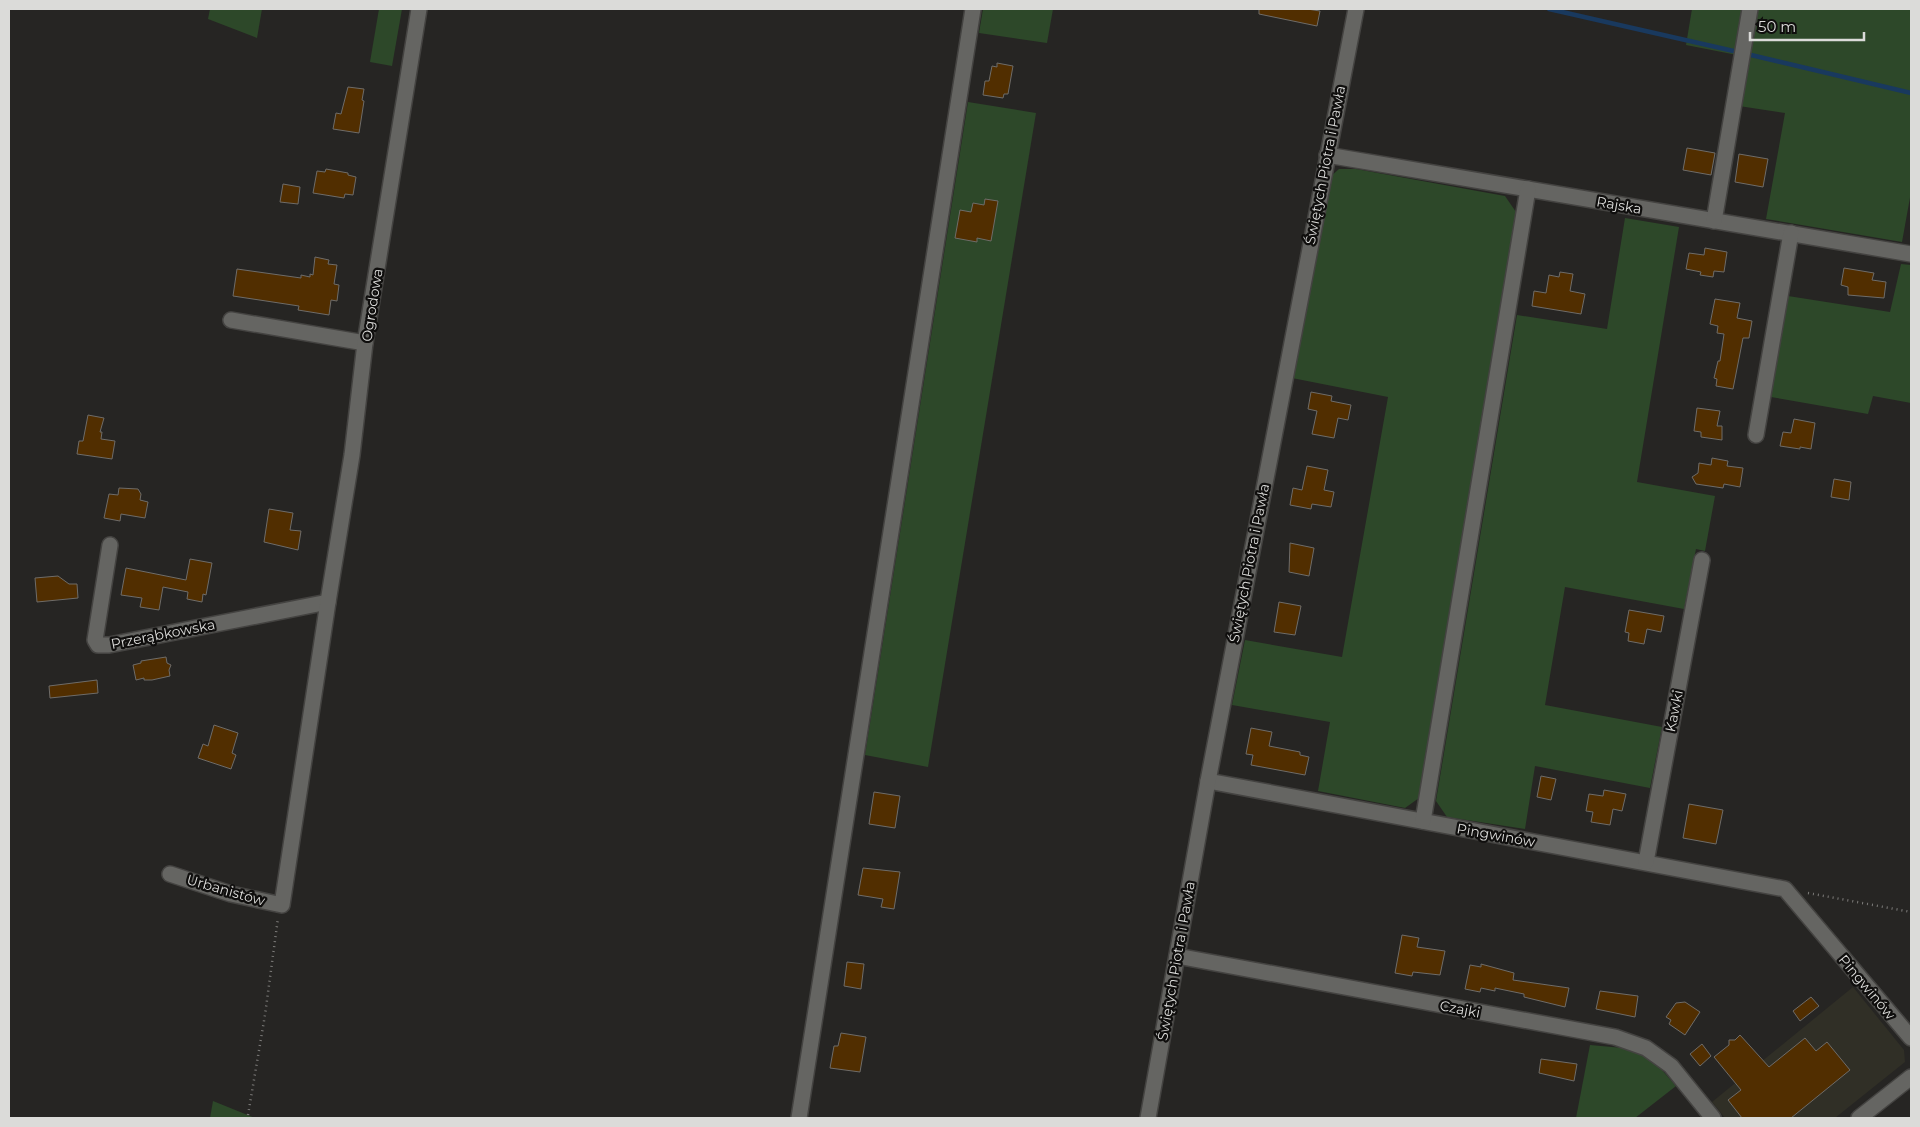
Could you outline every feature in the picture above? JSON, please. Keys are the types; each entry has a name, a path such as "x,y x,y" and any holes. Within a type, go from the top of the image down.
{"street":[{"name":"Ogrodowa","path":"282,905 352,455 365,343 419,9"},
{"path":"799,1118 973,9"},
{"name":"Świętych Piotra i Pawła","path":"1148,1118 1208,781 1356,9"},
{"path":"1714,220 1750,9"},
{"name":"Rajska","path":"1327,155 1911,254"},
{"path":"1423,821 1528,189"},
{"path":"1756,436 1791,233"},
{"path":"230,320 365,343"},
{"name":"Przerąbkowska","path":"110,545 95,640 98,645 109,645 328,602"},
{"name":"Kawki","path":"1646,862 1702,560"},
{"name":"Pingwinów","path":"1208,781 1785,889 1911,1038"},
{"name":"Urbanistów","path":"170,874 231,894 282,905"},
{"name":"Czajki","path":"1176,956 1615,1037 1646,1048 1672,1066 1713,1118"},
{"path":"1860,1118 1911,1077"}],"path":[{"path":"1785,889 1911,912"},
{"path":"248,1115 265,1015 279,908 282,905"}],"shaded area":[{"path":"1853,987 1904,1050 1905,1062 1835,1118 1725,1118 1712,1102"}],"green space":[{"path":"210,9 262,9 257,38 208,19"},
{"path":"379,9 402,9 392,66 370,62"},
{"path":"983,9 1053,9 1047,43 979,33"},
{"path":"1692,9 1745,9 1737,55 1686,45"},
{"path":"1755,9 1911,9 1911,192 1902,242 1766,219 1785,113 1739,106"},
{"path":"968,102 1036,113 928,767 865,755"},
{"path":"1339,169 1356,169 1505,196 1516,212 1502,309 1419,798 1405,808 1318,791 1330,722 1232,705 1245,640 1342,657 1388,397 1292,378 1329,178"},
{"path":"1625,218 1679,227 1637,482 1715,496 1705,551 1696,549 1684,609 1565,587 1545,705 1662,727 1650,788 1535,766 1525,829 1447,817 1436,801 1517,315 1607,329"},
{"path":"1901,264 1911,265 1911,403 1873,396 1868,414 1771,397 1788,296 1890,312"},
{"path":"1590,1045 1634,1049 1654,1061 1676,1086 1635,1118 1576,1118"},
{"path":"213,1101 255,1118 210,1118"}],"building":[{"path":"1259,9 1307,9 1320,11 1317,26 1259,14"},
{"path":"997,63 1013,66 1008,94 1004,94 1003,98 983,95 985,81 989,81 992,66 997,67"},
{"path":"348,87 364,89 359,133 333,129 336,113 341,114"},
{"path":"1687,148 1715,153 1711,175 1683,170"},
{"path":"1739,154 1768,159 1763,187 1735,182"},
{"path":"326,169 348,173 348,175 356,177 353,195 345,194 344,198 313,193 317,171 325,172"},
{"path":"283,184 300,187 298,204 280,202"},
{"path":"985,199 998,201 991,241 977,238 977,242 955,238 960,210 971,212 973,203 984,205"},
{"path":"1705,248 1727,252 1724,272 1714,271 1713,277 1700,275 1701,272 1686,269 1689,253 1704,255"},
{"path":"315,257 329,260 328,264 337,265 334,284 339,285 337,301 331,300 329,315 298,310 299,306 233,296 237,269 301,278 301,275 310,277 310,274 313,275"},
{"path":"1844,268 1874,273 1872,280 1886,282 1884,298 1848,295 1848,287 1841,285"},
{"path":"1560,272 1573,274 1570,291 1585,294 1581,314 1532,306 1534,291 1546,293 1549,275 1559,277"},
{"path":"1715,299 1740,303 1737,318 1752,321 1749,338 1743,338 1733,389 1716,386 1717,379 1714,378 1718,361 1720,361 1724,334 1717,333 1718,326 1710,324"},
{"path":"1311,392 1332,396 1331,401 1351,405 1348,420 1338,418 1334,438 1312,434 1317,411 1308,409"},
{"path":"1697,408 1720,411 1717,426 1722,426 1722,440 1701,437 1701,432 1694,431"},
{"path":"88,415 104,418 100,432 102,432 101,439 115,441 112,459 77,454 79,441 83,441"},
{"path":"1794,419 1815,423 1811,449 1780,446 1783,432 1791,433"},
{"path":"1712,458 1728,461 1727,466 1743,468 1740,487 1724,484 1723,488 1696,484 1692,477 1698,473 1699,463 1711,465"},
{"path":"1307,466 1328,470 1324,490 1334,492 1331,507 1312,504 1311,509 1290,505 1293,488 1302,490"},
{"path":"1834,479 1851,482 1849,500 1831,497"},
{"path":"119,488 138,489 141,494 140,500 148,502 145,518 121,514 120,521 104,518 109,494 118,495"},
{"path":"269,509 293,513 290,530 301,531 298,550 264,542"},
{"path":"1290,543 1314,548 1309,576 1289,572"},
{"path":"190,559 212,563 206,595 203,594 202,602 187,599 188,592 163,587 159,610 140,607 142,598 121,595 126,568 186,580"},
{"path":"58,576 69,584 77,584 78,598 37,602 35,578"},
{"path":"1279,602 1301,606 1295,635 1274,632"},
{"path":"1629,610 1664,616 1661,632 1647,629 1644,644 1628,641 1629,633 1625,632"},
{"path":"166,657 167,663 171,665 169,670 170,676 152,680 144,680 144,678 136,680 133,665 141,663 141,661"},
{"path":"97,680 98,693 50,698 49,686"},
{"path":"214,725 238,733 232,753 236,755 231,769 198,758 203,744 208,746"},
{"path":"1251,728 1272,732 1269,746 1300,752 1300,755 1309,757 1305,775 1251,765 1253,755 1246,754"},
{"path":"1541,776 1556,779 1551,800 1537,797"},
{"path":"1604,790 1626,794 1622,811 1613,809 1610,825 1591,822 1593,812 1586,811 1589,794 1603,796"},
{"path":"874,792 900,796 895,828 869,824"},
{"path":"1689,804 1723,810 1716,844 1683,838"},
{"path":"863,868 900,872 894,909 881,907 883,899 858,895"},
{"path":"1402,935 1419,938 1417,947 1445,951 1440,975 1413,972 1412,976 1395,973"},
{"path":"847,962 864,964 861,989 844,986"},
{"path":"1481,964 1514,973 1513,980 1569,988 1565,1007 1524,997 1524,994 1495,988 1495,991 1481,988 1480,992 1465,989 1470,965 1481,967"},
{"path":"1600,991 1638,996 1635,1017 1596,1009"},
{"path":"1811,997 1819,1006 1800,1021 1793,1011"},
{"path":"1685,1002 1700,1012 1685,1035 1669,1024 1671,1020 1666,1017 1676,1003"},
{"path":"841,1033 866,1037 860,1072 830,1068 834,1046 838,1046"},
{"path":"1740,1035 1769,1067 1805,1038 1816,1051 1827,1042 1850,1070 1791,1118 1742,1118 1728,1100 1741,1090 1714,1057 1729,1045 1729,1040 1735,1040"},
{"path":"1702,1044 1711,1056 1700,1066 1690,1054"},
{"path":"1541,1059 1577,1064 1574,1081 1539,1073"}],"waterway":[{"path":"1549,9 1738,52"},
{"path":"1751,55 1911,93"}]}
